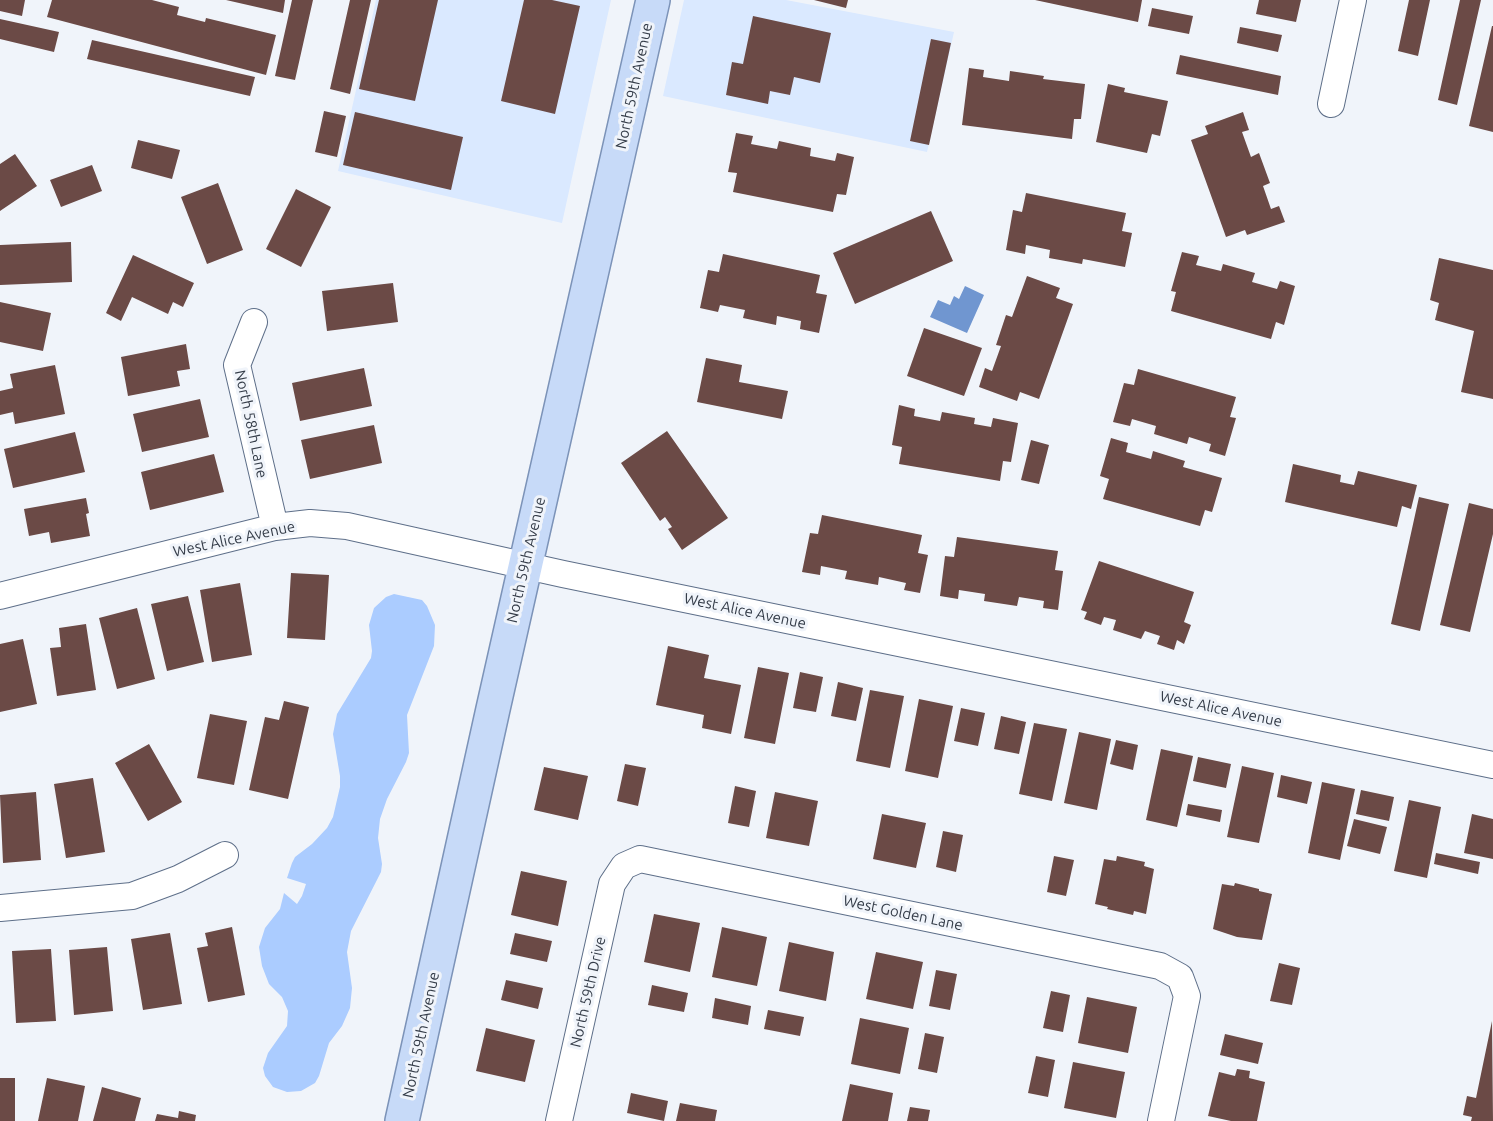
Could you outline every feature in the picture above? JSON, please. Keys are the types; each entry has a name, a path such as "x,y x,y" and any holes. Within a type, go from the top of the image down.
{"main road":[{"name":"North 59th Avenue","path":"402,1121 653,0"}],"street":[{"path":"1331,104 1353,0"},
{"name":"North 58th Lane","path":"254,322 237,365 275,527"},
{"name":"West Alice Avenue","path":"0,596 275,527 309,523 347,526 525,566 1493,765"},
{"path":"0,908 132,896 178,879 225,855"},
{"name":"West Golden Lane","path":"624,866 640,859 671,864 1160,966 1180,977 1187,996 1161,1121"},
{"name":"North 59th Drive","path":"559,1121 612,884 624,866"}],"shaded area":[{"path":"376,0 611,0 562,223 338,171"},
{"path":"684,0 786,0 954,32 927,152 663,96"},
{"path":"965,286 984,295 967,333 930,317 938,300 950,305 954,296 959,299"},
{"path":"394,594 422,600 427,606 435,625 434,646 407,715 409,753 380,819 378,838 381,872 351,931 347,952 352,988 350,1008 342,1026 329,1043 315,1083 301,1091 287,1092 273,1087 265,1076 263,1068 268,1053 287,1026 288,1011 282,997 269,984 262,966 259,947 265,928 280,909 284,893 297,904 302,896 306,884 287,878 295,857 312,844 327,828 333,817 340,787 333,734 337,714 371,658 369,625 374,608 386,597"}],"building":[{"path":"0,0 25,0 22,16 0,11"},
{"path":"52,0 152,0 179,7 177,15 205,22 206,18 276,35 266,75 47,17"},
{"path":"226,0 285,0 283,13"},
{"path":"292,0 313,0 295,80 275,76"},
{"path":"350,0 371,0 350,94 330,89"},
{"path":"379,0 438,0 415,101 359,89"},
{"path":"524,0 552,0 580,6 555,114 501,101"},
{"path":"814,0 848,0 846,8"},
{"path":"1035,0 1142,0 1138,22"},
{"path":"1259,0 1301,0 1296,22 1256,14"},
{"path":"1409,0 1430,0 1418,56 1398,51"},
{"path":"1460,0 1481,0 1457,105 1438,100"},
{"path":"1152,8 1193,16 1189,34 1148,26"},
{"path":"753,16 831,33 820,83 794,77 790,95 770,91 768,104 726,95 732,62 743,64"},
{"path":"0,19 59,32 54,52 0,39"},
{"path":"1493,26 1493,132 1469,126"},
{"path":"1240,27 1282,35 1278,52 1237,43"},
{"path":"931,39 951,43 929,145 910,141"},
{"path":"92,40 255,77 250,96 87,59"},
{"path":"1180,55 1281,76 1278,95 1176,74"},
{"path":"969,68 984,70 983,77 1009,81 1010,71 1044,76 1043,79 1085,84 1081,119 1074,119 1072,139 962,125"},
{"path":"1108,84 1125,88 1124,92 1168,101 1160,136 1152,134 1147,153 1096,142"},
{"path":"324,111 346,116 337,157 315,152"},
{"path":"355,112 463,137 451,190 343,165"},
{"path":"1243,112 1249,130 1242,132 1251,157 1259,153 1270,183 1263,186 1271,209 1279,206 1285,222 1247,235 1245,230 1226,237 1191,140 1208,134 1205,126"},
{"path":"736,133 753,136 751,144 777,149 779,141 811,148 810,156 835,161 837,153 854,157 846,195 837,194 833,212 733,192 737,173 728,172"},
{"path":"138,140 180,150 172,179 131,168"},
{"path":"15,154 37,186 0,211 0,164"},
{"path":"92,165 102,191 61,207 50,180"},
{"path":"218,183 243,250 207,264 181,197"},
{"path":"296,189 331,207 301,267 266,249"},
{"path":"1026,193 1126,213 1122,231 1132,233 1125,267 1083,259 1082,264 1049,258 1050,250 1026,245 1025,254 1006,250 1013,210 1022,212"},
{"path":"931,211 953,261 855,304 833,253"},
{"path":"71,242 72,282 0,285 0,245"},
{"path":"1182,252 1199,256 1196,265 1221,271 1223,264 1255,273 1252,282 1277,289 1280,281 1295,286 1284,325 1276,322 1271,339 1171,311 1176,292 1171,291"},
{"path":"723,254 820,275 816,293 827,295 819,333 800,329 801,321 777,316 776,325 743,318 745,310 720,305 718,312 700,308 708,270 719,272"},
{"path":"133,255 194,283 183,307 173,302 168,314 132,297 121,321 106,313"},
{"path":"1439,258 1493,270 1493,399 1461,392 1474,331 1435,320 1439,303 1430,300"},
{"path":"1027,276 1060,288 1056,298 1073,304 1039,399 1020,392 1017,401 979,387 985,368 992,371 1001,346 996,345 1006,315 1012,317"},
{"path":"393,283 398,322 327,331 322,291"},
{"path":"0,302 51,313 43,351 0,342"},
{"path":"924,328 982,348 964,396 907,376"},
{"path":"186,344 190,369 177,371 180,386 128,396 121,357"},
{"path":"706,358 742,365 739,382 788,391 782,419 697,402"},
{"path":"55,365 65,414 15,424 13,412 0,415 0,391 13,388 10,374"},
{"path":"364,368 372,406 300,421 292,383"},
{"path":"1138,369 1236,397 1230,417 1236,418 1225,456 1209,451 1211,444 1189,437 1187,444 1154,434 1156,426 1132,419 1130,426 1113,422 1124,383 1134,385"},
{"path":"200,399 209,437 142,452 133,414"},
{"path":"899,405 915,409 914,416 940,421 942,412 975,418 974,424 991,427 993,418 1018,423 1011,462 1003,461 1000,481 899,464 902,447 892,445"},
{"path":"374,425 382,463 310,479 301,440"},
{"path":"667,431 728,518 682,550 668,529 672,527 665,517 660,521 621,463"},
{"path":"75,432 85,472 13,488 4,449"},
{"path":"1111,438 1128,443 1126,452 1151,459 1153,451 1185,461 1183,467 1222,478 1212,512 1205,510 1200,526 1103,499 1109,479 1100,476"},
{"path":"1031,440 1049,445 1039,484 1021,480"},
{"path":"214,454 224,492 150,510 141,472"},
{"path":"1293,464 1341,475 1340,482 1354,485 1358,471 1417,485 1411,509 1402,506 1397,527 1285,502"},
{"path":"1419,497 1449,504 1420,631 1391,624"},
{"path":"86,498 90,536 51,543 49,532 29,536 24,509"},
{"path":"1469,503 1493,509 1493,534 1470,632 1440,625"},
{"path":"822,515 922,535 918,553 928,555 920,593 904,590 906,583 879,577 878,585 845,579 847,571 821,566 820,575 802,572 810,533 818,534"},
{"path":"957,537 1058,551 1055,570 1063,571 1058,610 1043,608 1044,601 1019,597 1017,606 984,601 985,594 959,590 958,599 940,596 945,556 954,557"},
{"path":"1099,561 1194,592 1184,622 1191,625 1184,644 1177,640 1174,650 1157,644 1160,636 1145,631 1141,639 1113,630 1116,620 1104,617 1101,625 1084,619 1087,612 1081,610"},
{"path":"291,573 329,575 325,640 287,638"},
{"path":"240,583 252,655 212,662 200,590"},
{"path":"188,596 204,662 167,671 151,604"},
{"path":"137,608 155,679 117,689 99,618"},
{"path":"86,624 96,690 57,696 50,648 61,647 59,628"},
{"path":"23,639 37,704 0,712 0,644"},
{"path":"668,646 709,655 704,678 741,685 731,734 702,728 704,715 656,705"},
{"path":"758,667 789,673 775,744 744,738"},
{"path":"800,672 823,677 816,712 793,708"},
{"path":"838,682 863,688 856,721 831,716"},
{"path":"870,690 904,696 890,768 856,761"},
{"path":"919,699 953,706 938,778 905,771"},
{"path":"284,701 309,707 288,799 249,790 265,717 279,720"},
{"path":"961,708 985,713 978,746 954,741"},
{"path":"210,714 247,721 234,785 197,778"},
{"path":"1001,716 1026,722 1019,754 994,749"},
{"path":"1034,723 1067,729 1052,801 1019,794"},
{"path":"1079,732 1111,739 1097,810 1064,803"},
{"path":"1116,740 1138,745 1133,770 1110,764"},
{"path":"149,744 182,802 148,821 115,763"},
{"path":"1161,749 1193,756 1177,827 1146,820"},
{"path":"1198,757 1231,764 1226,788 1193,781"},
{"path":"625,764 646,768 638,806 617,801"},
{"path":"1242,766 1274,773 1259,843 1227,837"},
{"path":"544,767 588,776 578,820 534,810"},
{"path":"1281,775 1312,782 1307,804 1277,797"},
{"path":"93,778 105,852 66,858 54,784"},
{"path":"1322,782 1355,789 1340,860 1308,853"},
{"path":"735,786 756,791 749,827 728,823"},
{"path":"1361,790 1394,797 1389,821 1356,814"},
{"path":"36,792 41,860 3,863 0,795"},
{"path":"775,792 818,801 809,846 766,838"},
{"path":"1409,800 1441,807 1427,878 1394,871"},
{"path":"1188,804 1222,810 1220,822 1186,815"},
{"path":"882,814 926,823 916,868 873,859"},
{"path":"1472,814 1493,819 1493,859 1464,853"},
{"path":"1354,819 1387,827 1380,854 1347,846"},
{"path":"943,831 963,835 956,872 936,867"},
{"path":"1436,853 1480,862 1478,874 1434,864"},
{"path":"1054,856 1074,860 1066,896 1047,892"},
{"path":"1117,856 1145,862 1144,866 1154,869 1146,914 1134,911 1133,915 1095,904 1104,859 1116,861"},
{"path":"521,871 567,881 558,926 511,915"},
{"path":"1235,883 1272,894 1262,940 1237,937 1213,929 1222,884 1234,886"},
{"path":"654,914 700,923 690,972 644,962"},
{"path":"232,927 245,995 208,1002 197,948 208,946 205,933"},
{"path":"722,927 767,937 757,986 712,977"},
{"path":"170,933 182,1004 143,1010 131,939"},
{"path":"515,933 552,941 547,962 510,954"},
{"path":"789,942 834,952 826,1001 779,991"},
{"path":"107,947 113,1011 74,1015 69,950"},
{"path":"51,949 56,1021 16,1023 12,951"},
{"path":"876,952 923,962 913,1009 866,999"},
{"path":"1279,963 1300,968 1292,1005 1270,1001"},
{"path":"936,970 957,974 950,1010 929,1006"},
{"path":"506,980 543,988 538,1009 501,1000"},
{"path":"652,985 688,993 684,1012 648,1005"},
{"path":"1051,991 1070,995 1063,1032 1043,1028"},
{"path":"1087,997 1137,1007 1128,1053 1078,1043"},
{"path":"715,998 751,1006 748,1025 712,1018"},
{"path":"768,1010 804,1017 800,1036 764,1029"},
{"path":"860,1018 909,1028 900,1074 851,1064"},
{"path":"1492,1021 1493,1121 1471,1121 1472,1117 1463,1115 1467,1096 1476,1098"},
{"path":"486,1028 535,1040 525,1082 476,1071"},
{"path":"925,1033 944,1037 937,1073 918,1069"},
{"path":"1225,1034 1263,1043 1258,1064 1220,1055"},
{"path":"1036,1056 1055,1060 1048,1097 1028,1093"},
{"path":"1073,1062 1125,1072 1116,1118 1064,1108"},
{"path":"1237,1069 1250,1071 1249,1078 1265,1082 1257,1121 1231,1121 1208,1116 1219,1072 1235,1076"},
{"path":"0,1078 15,1078 15,1121 0,1121"},
{"path":"47,1078 85,1086 78,1121 38,1121"},
{"path":"850,1084 893,1093 888,1121 842,1121"},
{"path":"102,1087 141,1098 135,1121 93,1121"},
{"path":"631,1093 668,1101 664,1121 627,1113"},
{"path":"680,1103 717,1110 715,1121 676,1121"},
{"path":"910,1107 930,1110 928,1121 907,1121"},
{"path":"179,1111 196,1115 195,1121 155,1121 157,1114 178,1118"}]}
